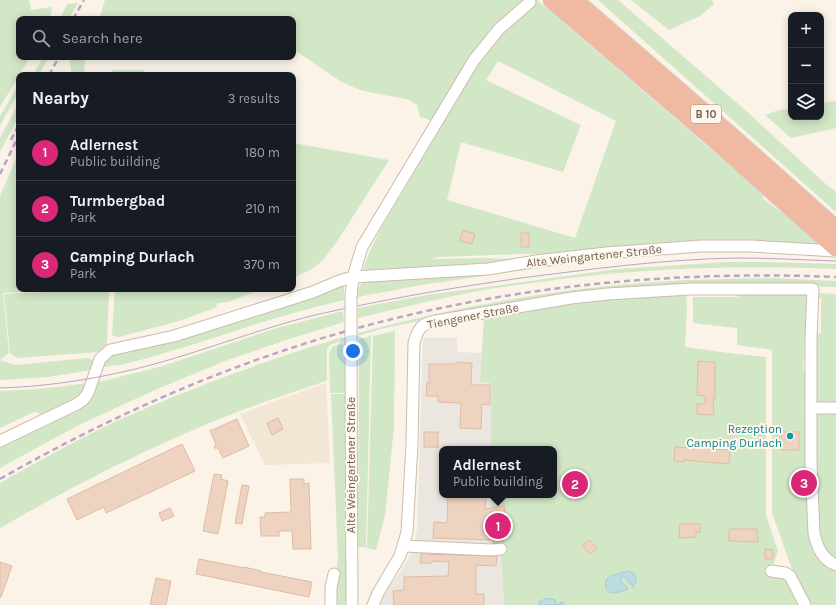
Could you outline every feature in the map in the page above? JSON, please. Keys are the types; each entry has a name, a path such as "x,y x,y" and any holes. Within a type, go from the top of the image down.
{"highway":[{"name":"B 10","path":"552,0 835,243"},
{"name":"B 10","path":"574,0 754,155 835,243"}],"street":[{"name":"Alte Weingartener Straße","path":"352,605 352,277 362,247 474,60 499,29 530,2"},
{"name":"Alte Weingartener Straße","path":"352,277 488,269 536,261 701,246 835,243"},
{"path":"0,441 83,400 88,393 100,359 110,350 182,334 313,292 352,277"},
{"name":"Tiengener Straße","path":"373,605 404,546 408,526 412,445 414,343 417,332 424,324 571,298 608,294 697,289 813,289 811,408"},
{"path":"836,408 811,408 811,476 814,533 817,544 824,556 836,565"},
{"path":"404,546 492,550 501,549"},
{"path":"771,572 785,573 790,576 805,605"},
{"path":"331,605 331,587 334,574"}],"shaded area":[{"path":"423,338 457,338 457,352 482,353 480,382 491,383 491,446 439,446 439,498 492,498 492,553 501,554 504,605 380,605 388,588 408,559 413,548 417,529"},
{"path":"326,383 330,463 265,465 240,414"}],"green space":[{"path":"0,0 29,0 31,10 51,7 52,11 50,16 16,16 16,60 28,60 21,72 16,72 16,80 0,107"},
{"path":"105,0 526,0 433,121 420,117 417,105 407,99 360,90 340,81 296,51 296,16 100,16"},
{"path":"528,0 537,0 764,195 762,198 799,225 822,246 706,244 706,240 555,254 437,257 432,259 521,259 520,261 377,272 363,270 379,232 448,115 471,72","holes":["498,61 616,121 575,238 447,200 461,142 563,172 581,125 486,80"]},
{"path":"598,0 618,0 744,109 836,192 836,212"},
{"path":"631,0 712,0 714,4 700,16 669,30"},
{"path":"78,3 71,16 61,16 67,4"},
{"path":"41,60 47,60 41,72 35,72"},
{"path":"70,60 85,60 84,72 72,72"},
{"path":"112,70 144,70 144,72 112,72"},
{"path":"16,89 16,97 0,126 0,116"},
{"path":"836,101 836,128 791,138 765,115 788,109 788,120 824,120 824,103"},
{"path":"16,108 16,122 0,152 0,138"},
{"path":"296,144 389,160 336,243 322,261 312,269 296,277"},
{"path":"16,159 16,292 20,292 3,293 9,353 0,360 0,196"},
{"path":"728,250 610,258 421,285 358,297 358,290 360,286 366,281 587,258"},
{"path":"728,262 836,264 836,269 767,267 698,268 595,275 483,290 358,318 358,308 427,295 617,269"},
{"path":"775,278 836,281 836,287 770,285 457,313 381,329 358,336 358,333 431,315 542,294 654,282"},
{"path":"344,284 344,300 286,315 145,359 116,366 99,368 106,356"},
{"path":"109,292 107,344 99,352 17,358 10,353 4,294"},
{"path":"115,292 255,292 228,302 218,303 215,308 179,321 119,337 112,336"},
{"path":"686,293 687,308 685,347 766,357 766,515 778,551 770,574 784,578 788,581 802,605 504,605 501,554 492,554 492,498 557,498 557,446 491,446 491,383 480,382 484,316 582,300"},
{"path":"739,293 807,293 803,372 815,372 816,333 821,333 821,298 817,296 817,293 836,294 836,605 808,605 794,575 772,513 772,350 737,345 737,328 693,323 693,297 738,297"},
{"path":"343,311 344,322 225,361 155,390 77,426 0,468 0,444 79,406 95,383 159,367 277,328"},
{"path":"395,331 394,427 385,515 376,550 367,548 373,336"},
{"path":"371,336 366,547 358,547 359,339"},
{"path":"343,337 344,340 330,345 327,349 326,381 237,412 176,437 87,480 0,528 0,483 73,443 130,415 245,369"},
{"path":"343,344 344,361 346,363 347,393 330,393 329,353 333,346"},
{"path":"87,358 94,360 91,370 48,377 0,380 0,360 16,365"},
{"path":"90,383 85,393 44,417 37,412 34,412 0,428 0,391 39,389"},
{"path":"331,394 347,394 348,605 335,605 334,589 338,558"}],"water":[{"path":"628,571 633,573 636,577 636,582 633,587 625,577 621,576 621,581 628,589 615,593 607,590 606,580 611,576"},
{"path":"547,598 555,600 557,605 539,605 539,602"},
{"path":"562,602 564,605 557,605"}],"building":[{"path":"463,230 475,234 472,244 460,241"},
{"path":"521,233 529,233 529,247 521,247"},
{"path":"698,361 715,362 715,399 713,399 714,415 697,414 697,404 705,404 705,396 697,395"},
{"path":"456,362 472,363 471,385 490,385 490,405 482,404 481,429 460,428 461,403 438,402 438,396 426,396 427,383 429,383 429,364 456,364"},
{"path":"278,418 283,429 272,435 267,423"},
{"path":"237,419 249,446 223,458 218,448 214,448 216,444 210,431"},
{"path":"424,432 438,432 438,447 424,447"},
{"path":"781,432 799,432 799,450 781,450"},
{"path":"182,444 195,471 106,513 104,507 77,520 67,499"},
{"path":"675,447 730,450 729,464 684,460 684,462 674,461"},
{"path":"214,474 222,475 221,479 228,481 218,534 203,531"},
{"path":"290,479 304,479 304,484 309,483 311,549 293,549 292,531 279,531 279,536 261,536 260,517 265,517 265,513 291,512"},
{"path":"242,485 249,486 242,524 235,523"},
{"path":"448,498 486,498 485,509 504,506 506,522 503,522 503,541 493,543 493,540 433,538 434,522 447,523"},
{"path":"170,508 174,516 162,521 159,513"},
{"path":"680,524 700,524 700,532 696,532 696,537 679,538"},
{"path":"729,529 757,529 758,542 729,541"},
{"path":"589,540 597,548 590,554 582,546"},
{"path":"765,549 773,550 773,559 765,559"},
{"path":"421,554 497,556 496,566 476,565 476,594 484,594 484,605 394,605 393,591 404,590 404,577 448,576 449,562 432,561 432,563 420,563"},
{"path":"199,559 312,582 309,597 196,574"},
{"path":"0,562 12,566 1,597 0,597"},
{"path":"156,578 171,581 166,605 150,605"}],"tram line":[{"path":"0,388 47,385 94,378 162,362 311,316 442,290 494,282 602,268 683,260 738,258 836,261"}],"railway":[{"path":"75,16 84,0"},
{"path":"51,72 57,60"},
{"path":"11,140 16,130"},
{"path":"0,174 16,141"},
{"path":"0,479 80,436 162,397 247,363 290,348 394,318 519,294 582,285 709,276 836,277"}],"place":[{"name":"Rezeption Camping Durlach","path":"790,436"},
{"name":"Camping Durlach","path":"804,483"},
{"name":"Turmbergbad","path":"575,484"},
{"name":"Adlernest","path":"498,526"}]}
